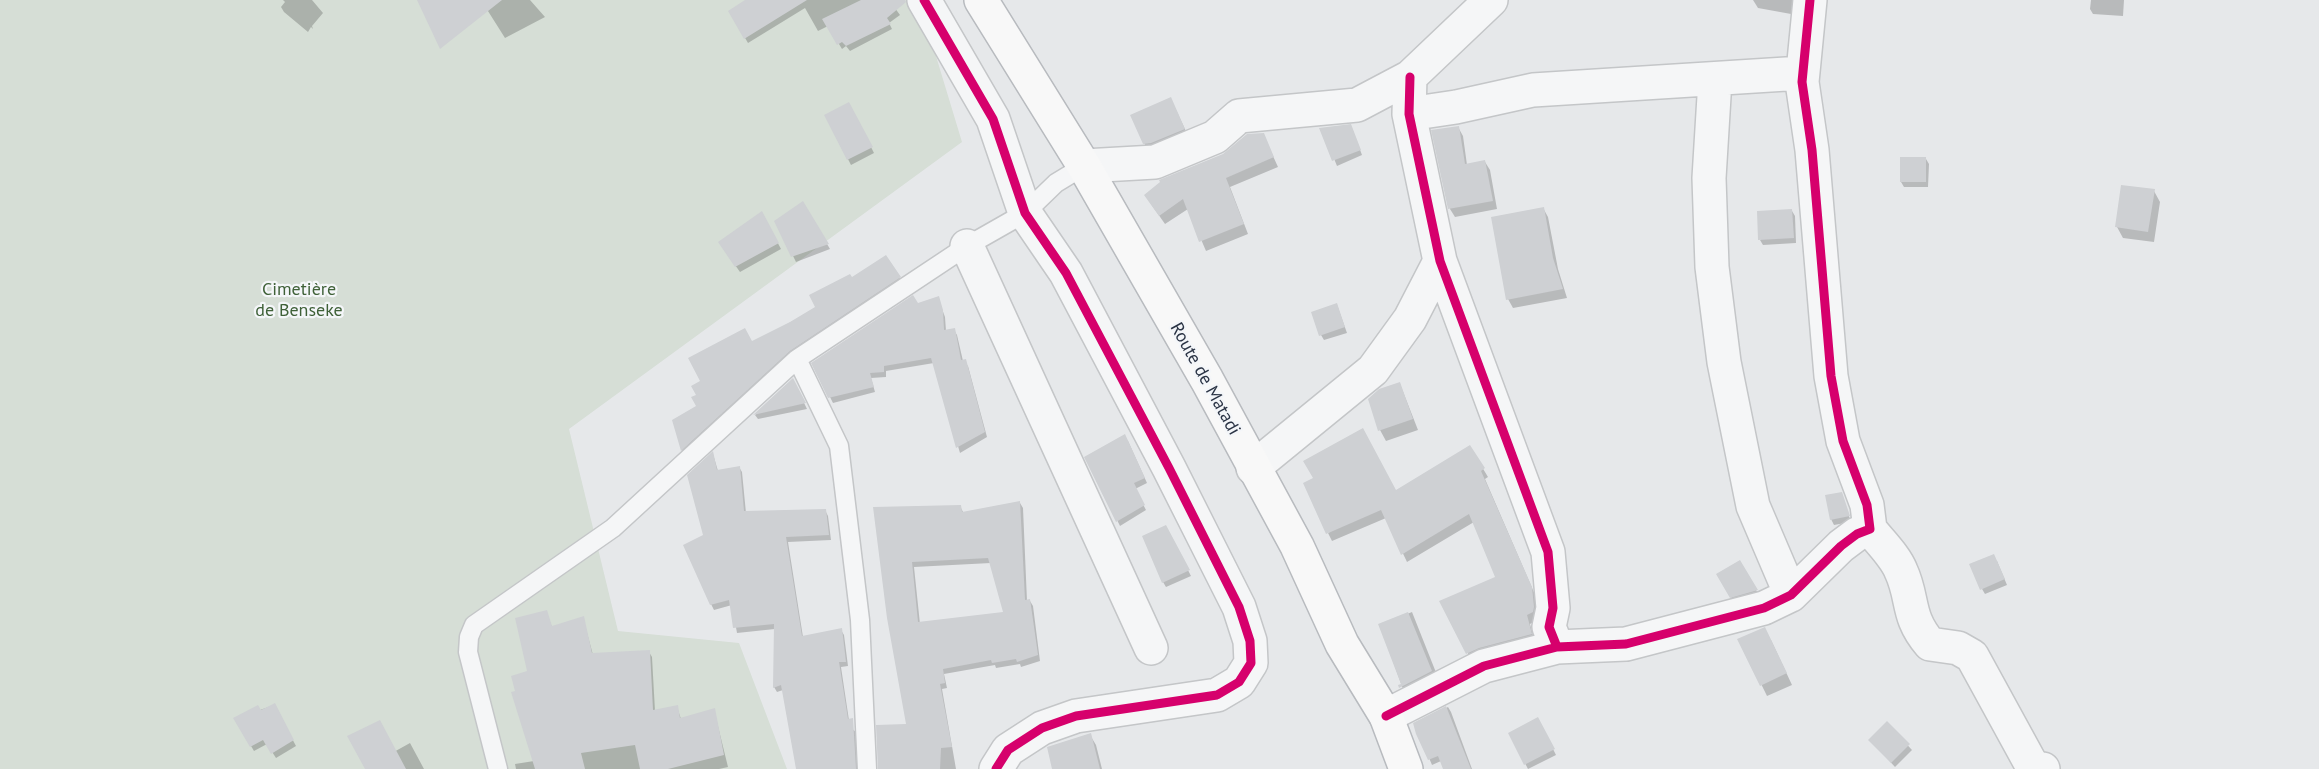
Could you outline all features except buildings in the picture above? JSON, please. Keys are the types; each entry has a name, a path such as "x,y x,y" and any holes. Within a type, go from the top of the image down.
{"highway":[{"name":"Route de Matadi","path":"981,0 1084,166 1208,380 1253,468 1297,546 1342,644 1386,716 1406,769"}],"street":[{"path":"924,0 993,119 1025,213 1066,273 1239,607 1250,641 1251,663 1239,682 1217,695 1076,716 1042,728 1008,750 996,769"},
{"path":"1084,166 1155,162 1215,137 1239,116 1357,105 1410,77 1491,0"},
{"path":"1810,0 1802,73 1812,150 1831,376 1842,441 1867,505 1870,529 1901,570 1912,617 1922,634 1930,644 1958,648 1972,656 2030,762 2036,768 2043,769"},
{"path":"1409,114 1456,107 1533,90 1802,73"},
{"path":"1410,77 1409,114 1440,261 1548,552 1553,608 1549,627 1557,647"},
{"path":"1715,80 1709,189 1712,267 1724,363 1753,506 1791,595"},
{"path":"967,246 1151,648"},
{"path":"1253,468 1373,370 1410,319 1440,261"},
{"path":"1386,716 1484,666 1557,647 1626,644 1764,608 1791,595 1841,546 1857,534 1870,529"}],"lane":[{"path":"498,769 468,652 469,637 474,625 613,528 797,359 967,246 1025,213 1056,183 1084,166"},
{"path":"797,359 839,446 860,621 867,769"}],"green space":[{"name":"Cimetière de Benseke","path":"0,0 919,0 962,142 569,429 618,631 739,643 787,769 0,769"}],"cycle path":[{"path":"924,0 993,119 1025,213 1066,273 1169,468 1239,607 1250,641 1251,663 1239,682 1217,695 1076,716 1042,728 1008,750 996,769"},
{"path":"1386,716 1484,666 1557,647 1626,644 1764,608 1791,595 1841,546 1857,534 1870,529 1867,505 1843,441 1831,376 1812,150 1802,82 1810,0"},
{"path":"1410,77 1409,114 1440,261 1548,552 1553,608 1549,627 1557,647"}]}
